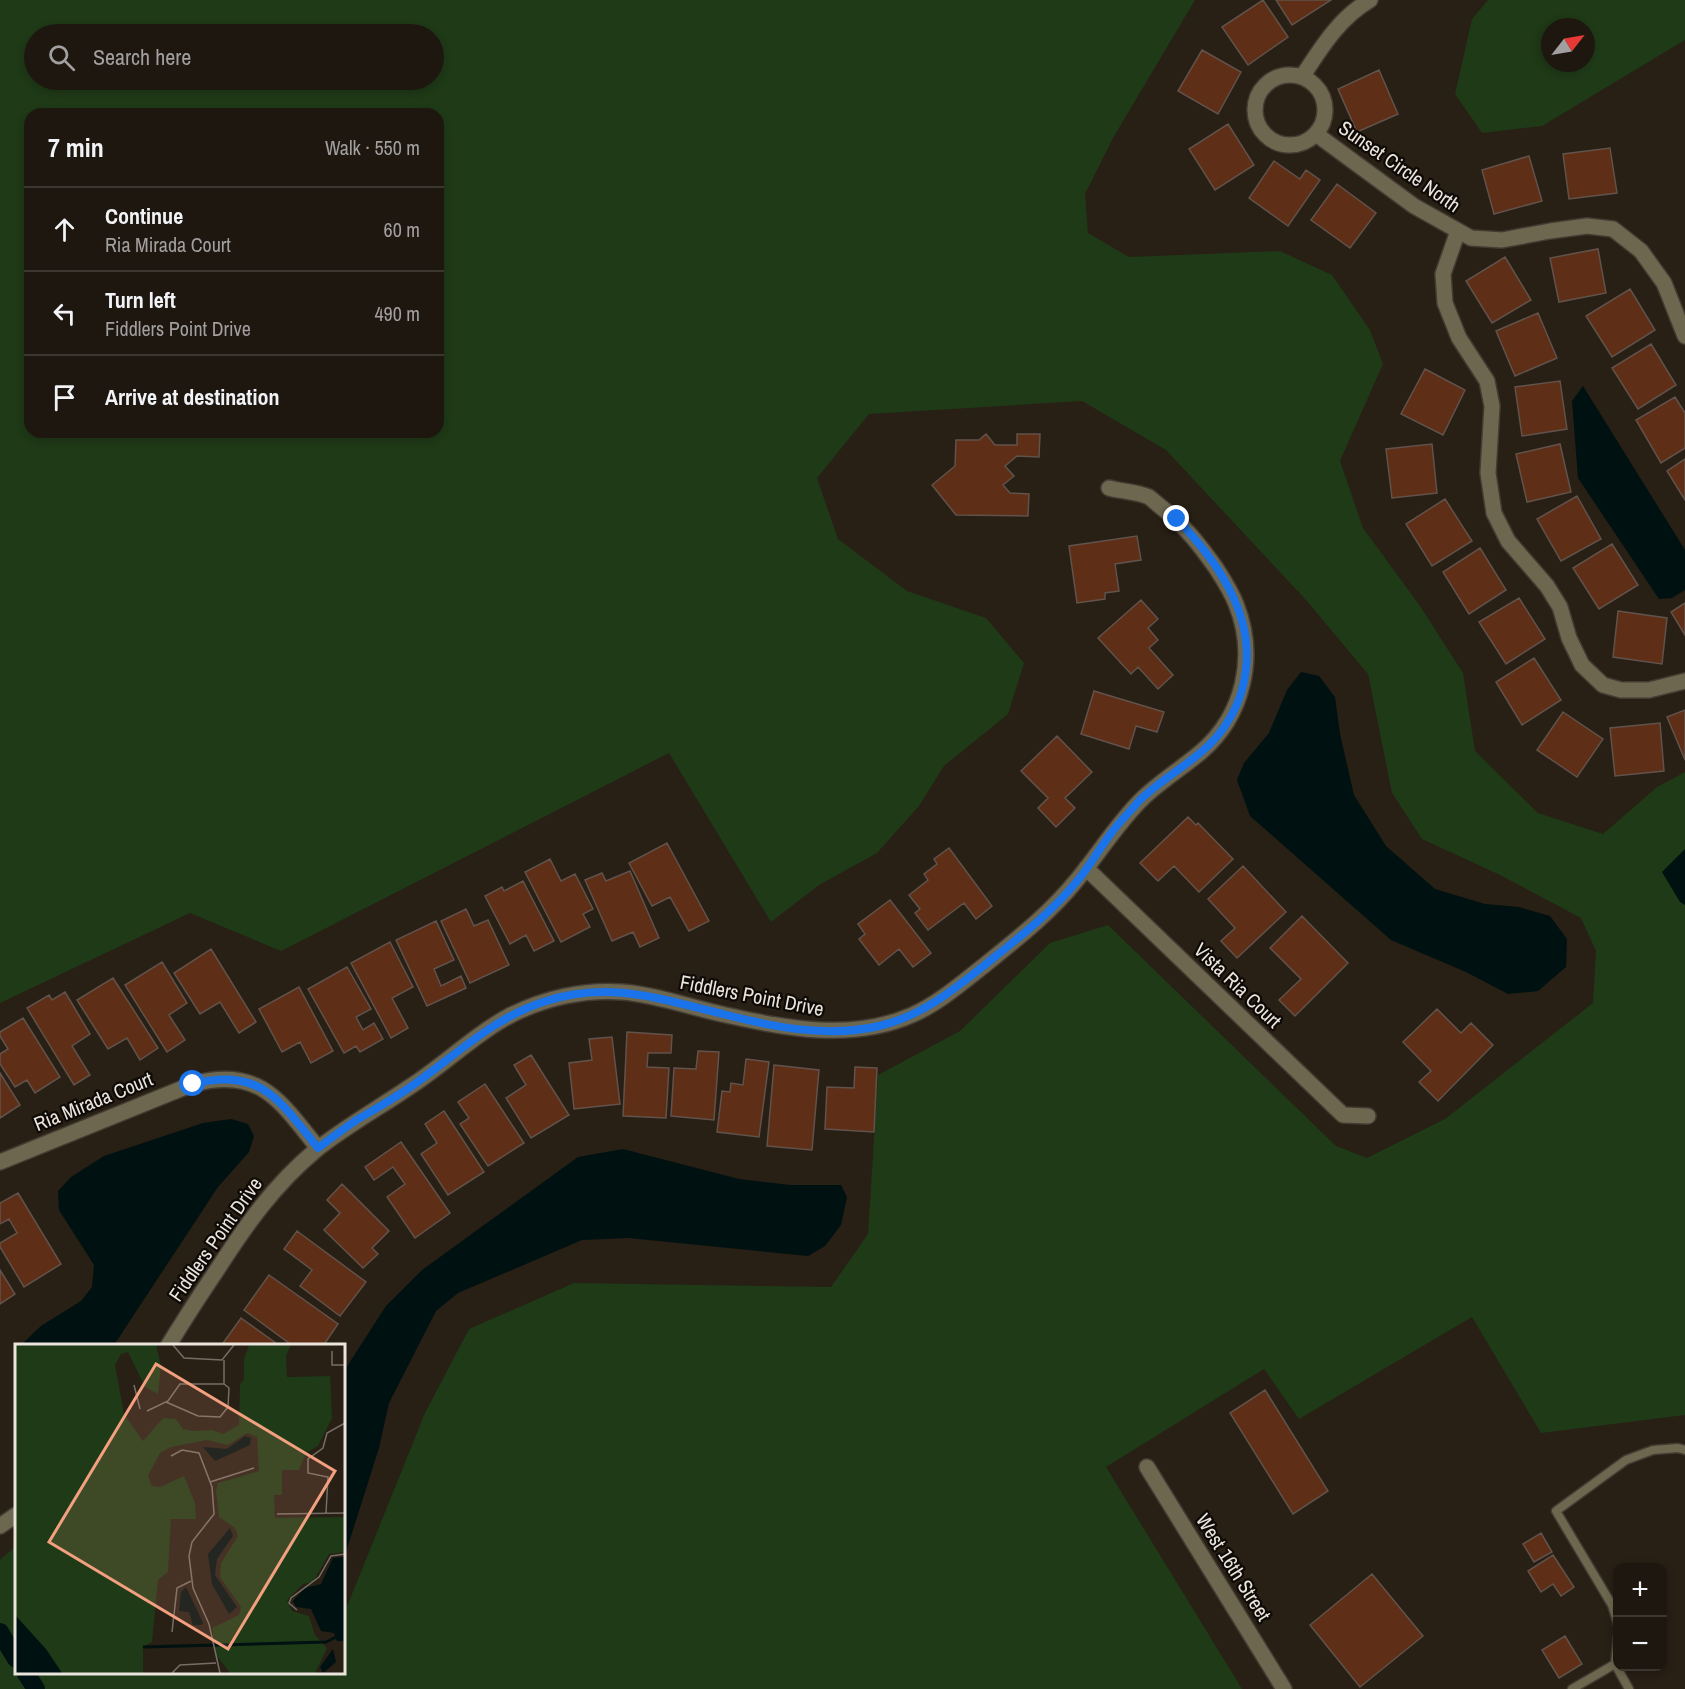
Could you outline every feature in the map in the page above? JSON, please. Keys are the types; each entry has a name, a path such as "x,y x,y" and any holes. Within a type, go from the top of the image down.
{"street":[{"path":"1302,77 1331,34 1360,5 1370,0"},
{"path":"1280,76 1302,77 1312,82 1320,91 1326,113 1323,124 1316,134 1307,141 1285,145 1264,134 1258,124 1256,100 1270,81 1280,76"},
{"name":"Sunset Circle North","path":"1316,134 1414,206 1471,238 1502,240 1587,226 1613,229 1641,251 1664,283 1685,336"},
{"path":"1458,231 1443,274 1444,303 1459,338 1487,381 1492,406 1488,473 1494,513 1498,523 1508,541 1547,586 1560,607 1569,638 1582,665 1603,686 1621,690 1649,690 1685,681"},
{"name":"Fiddlers Point Drive","path":"169,1344 248,1221 274,1190 318,1148 350,1124 413,1086 484,1031 512,1014 542,1002 566,996 623,992 655,997 738,1018 782,1026 823,1031 847,1031 880,1026 910,1016 932,1004 959,986 1022,935 1056,904 1115,828 1142,799 1173,772 1200,753 1217,736 1241,694 1246,670 1247,646 1243,621 1222,577 1194,537 1177,519 1148,497 1109,488"},
{"name":"Vista Ria Court","path":"1086,868 1343,1115 1368,1116"},
{"name":"Ria Mirada Court","path":"0,1162 193,1084 212,1079 230,1078 248,1082 266,1090 281,1102 318,1148"},
{"name":"West 16th Street","path":"1147,1467 1284,1689"},
{"path":"0,1526 15,1516"}],"lane":[{"path":"1615,1617 1612,1605 1556,1511 1626,1460 1653,1450 1678,1448 1685,1450"},
{"path":"1572,1689 1613,1665"},
{"path":"1619,1671 1629,1689"}],"green space":[{"path":"0,0 1195,0 1113,138 1085,194 1088,233 1129,257 1280,251 1332,275 1370,330 1383,364 1340,461 1363,528 1420,606 1463,673 1475,751 1538,813 1603,834 1657,787 1685,772 1685,1415 1541,1433 1472,1317 1299,1419 1264,1369 1106,1467 1242,1689 0,1689 0,1560 15,1547 15,1674 345,1674 345,1606 348,1604 425,1413 469,1329 574,1283 831,1287 868,1234 878,1075 960,1031 1050,943 1108,925 1336,1146 1367,1158 1445,1119 1593,1003 1596,951 1581,918 1500,875 1422,839 1392,793 1368,674 1306,600 1166,450 1082,401 869,414 817,478 838,539 907,591 986,618 1024,663 1008,714 944,766 919,806 877,853 819,885 771,922 669,753 281,951 190,913 0,1003"},
{"path":"1488,0 1685,0 1685,40 1542,126 1482,133 1455,94 1472,19"}],"shaded area":[{"path":"1583,386 1685,550 1685,590 1672,598 1659,599 1578,478 1572,401"},
{"path":"1301,672 1319,676 1335,697 1340,734 1354,795 1386,846 1435,889 1485,904 1519,907 1550,916 1567,939 1566,967 1538,991 1508,994 1466,972 1391,940 1250,816 1237,780 1244,763 1269,733 1287,690"},
{"path":"1685,849 1685,905 1680,902 1662,872"},
{"path":"231,1119 248,1124 254,1136 249,1152 218,1187 115,1344 22,1344 41,1326 81,1301 92,1287 94,1265 59,1210 58,1191 71,1177 104,1156 203,1123"},
{"path":"623,1149 739,1179 791,1185 841,1185 847,1197 841,1225 825,1246 808,1256 628,1238 582,1240 458,1293 436,1311 389,1403 379,1448 345,1555 345,1369 386,1306 422,1270 578,1157"}],"building":[{"path":"1263,0 1288,37 1248,65 1222,27"},
{"path":"1276,0 1331,0 1292,25"},
{"path":"1202,50 1241,72 1218,114 1178,91"},
{"path":"1379,70 1398,114 1357,132 1338,89"},
{"path":"1228,124 1254,165 1215,190 1189,149"},
{"path":"1610,148 1617,193 1569,199 1563,154"},
{"path":"1529,156 1542,201 1494,214 1482,170"},
{"path":"1274,161 1300,179 1306,170 1320,180 1288,226 1249,198"},
{"path":"1337,184 1376,213 1350,248 1311,220"},
{"path":"1598,249 1606,293 1559,302 1550,258"},
{"path":"1505,257 1531,300 1492,323 1466,281"},
{"path":"1630,289 1655,330 1612,357 1586,316"},
{"path":"1538,313 1557,358 1515,376 1496,331"},
{"path":"1651,344 1676,385 1638,409 1612,368"},
{"path":"1425,369 1465,390 1443,435 1401,414"},
{"path":"1560,381 1567,429 1522,436 1515,387"},
{"path":"1675,397 1685,413 1685,448 1661,463 1636,420"},
{"path":"986,434 995,445 1017,445 1017,434 1040,434 1039,457 1017,456 1005,466 1014,476 1003,485 1010,493 1029,494 1028,516 956,515 932,485 955,466 956,440 979,440"},
{"path":"1432,444 1437,493 1392,498 1386,449"},
{"path":"1560,444 1571,492 1527,502 1516,454"},
{"path":"1685,459 1685,500 1667,471"},
{"path":"1577,496 1601,539 1561,561 1537,519"},
{"path":"1445,499 1472,541 1432,566 1406,524"},
{"path":"1137,536 1141,560 1115,564 1119,591 1105,593 1105,599 1077,603 1069,546"},
{"path":"1612,544 1638,585 1599,609 1573,568"},
{"path":"1480,548 1506,590 1469,614 1443,572"},
{"path":"1519,598 1545,639 1506,664 1479,622"},
{"path":"1141,600 1158,619 1148,628 1158,640 1149,648 1173,675 1158,689 1138,667 1131,674 1098,638"},
{"path":"1685,603 1685,635 1671,612"},
{"path":"1618,611 1667,618 1662,664 1613,657"},
{"path":"1534,658 1561,700 1522,725 1496,682"},
{"path":"1094,691 1164,712 1157,732 1136,726 1129,749 1081,734"},
{"path":"1685,710 1685,760 1667,717"},
{"path":"1563,712 1603,739 1577,777 1537,750"},
{"path":"1660,723 1664,771 1615,776 1610,728"},
{"path":"1057,736 1092,772 1065,798 1075,808 1056,827 1038,808 1048,798 1021,771"},
{"path":"1188,817 1196,825 1198,823 1233,859 1199,892 1174,866 1158,881 1140,863"},
{"path":"667,843 709,921 689,931 670,897 652,906 629,863"},
{"path":"949,848 992,906 976,919 964,903 928,930 915,913 920,909 909,895 928,880 924,874 937,864 934,859"},
{"path":"550,859 561,881 575,874 593,909 583,914 590,927 561,942 525,872"},
{"path":"1243,866 1286,912 1237,958 1221,941 1235,928 1208,899"},
{"path":"630,871 659,938 640,947 633,932 612,941 585,880 602,873 606,881"},
{"path":"523,881 554,941 534,951 526,935 510,944 485,896 502,887 504,891"},
{"path":"890,900 931,953 913,967 899,949 879,965 859,939 865,934 858,924"},
{"path":"466,909 474,926 488,920 509,965 470,983 441,921"},
{"path":"1302,916 1348,963 1295,1016 1279,1000 1301,979 1270,948"},
{"path":"436,921 454,960 434,969 441,986 461,976 466,988 427,1006 396,940"},
{"path":"390,942 413,987 392,998 408,1028 391,1038 351,963"},
{"path":"211,949 256,1022 239,1033 220,1002 200,1014 174,973"},
{"path":"162,962 187,1003 169,1015 185,1040 167,1052 125,985"},
{"path":"347,967 371,1009 356,1017 363,1030 374,1023 383,1039 360,1052 356,1046 344,1053 308,989"},
{"path":"113,978 158,1048 140,1060 127,1038 108,1049 77,1000"},
{"path":"299,987 333,1051 311,1063 300,1042 282,1052 259,1009"},
{"path":"65,992 90,1034 72,1046 90,1075 74,1085 27,1008 49,995 52,1000"},
{"path":"1437,1009 1461,1033 1471,1023 1493,1045 1438,1101 1419,1082 1431,1071 1403,1042"},
{"path":"23,1018 60,1077 35,1093 27,1080 15,1087 0,1064 0,1054 8,1049 0,1032"},
{"path":"627,1032 672,1035 671,1053 648,1053 647,1067 669,1068 666,1118 623,1116"},
{"path":"612,1037 620,1104 574,1109 569,1063 592,1060 589,1039"},
{"path":"698,1051 719,1052 714,1120 671,1116 674,1068 696,1069"},
{"path":"531,1055 569,1115 531,1138 506,1098 526,1085 514,1065"},
{"path":"746,1059 769,1062 759,1137 717,1132 722,1091 730,1092 731,1083 743,1085"},
{"path":"774,1065 819,1070 812,1150 767,1146"},
{"path":"855,1067 877,1068 874,1132 825,1129 827,1087 854,1088"},
{"path":"0,1073 20,1105 0,1118"},
{"path":"485,1084 524,1143 488,1166 460,1124 469,1118 458,1102"},
{"path":"444,1111 484,1172 448,1195 421,1154 437,1143 425,1124"},
{"path":"401,1142 450,1213 415,1238 387,1197 405,1184 393,1167 374,1180 365,1167"},
{"path":"342,1184 389,1231 372,1248 378,1254 363,1268 324,1230 340,1213 327,1200"},
{"path":"18,1193 61,1264 24,1287 0,1247 0,1243 17,1233 9,1219 0,1224 0,1203"},
{"path":"297,1231 366,1282 340,1316 300,1286 312,1270 284,1249"},
{"path":"0,1270 15,1294 0,1304"},
{"path":"269,1275 338,1324 324,1344 290,1344 244,1310"},
{"path":"241,1318 277,1344 222,1344"},
{"path":"1265,1390 1328,1491 1293,1514 1230,1413"},
{"path":"1541,1533 1552,1552 1534,1562 1523,1544"},
{"path":"1553,1555 1574,1587 1561,1596 1553,1584 1541,1592 1528,1571"},
{"path":"1372,1574 1423,1636 1360,1687 1310,1625"},
{"path":"1565,1636 1582,1664 1559,1678 1542,1650"}],"waterway":[{"path":"0,1632 15,1657"},
{"path":"26,1674 36,1689"}],"route":[{"path":"193,1084 212,1079 230,1078 248,1082 266,1090 281,1102 318,1148 350,1124 413,1086 484,1031 512,1014 542,1002 566,996 623,992 655,997 782,1026 823,1031 847,1031 880,1026 910,1016 932,1004 959,986 1056,904 1078,880 1115,828 1142,799 1173,772 1200,753 1217,736 1231,716 1241,694 1246,670 1247,646 1243,621 1222,577 1194,537 1177,519"}]}
